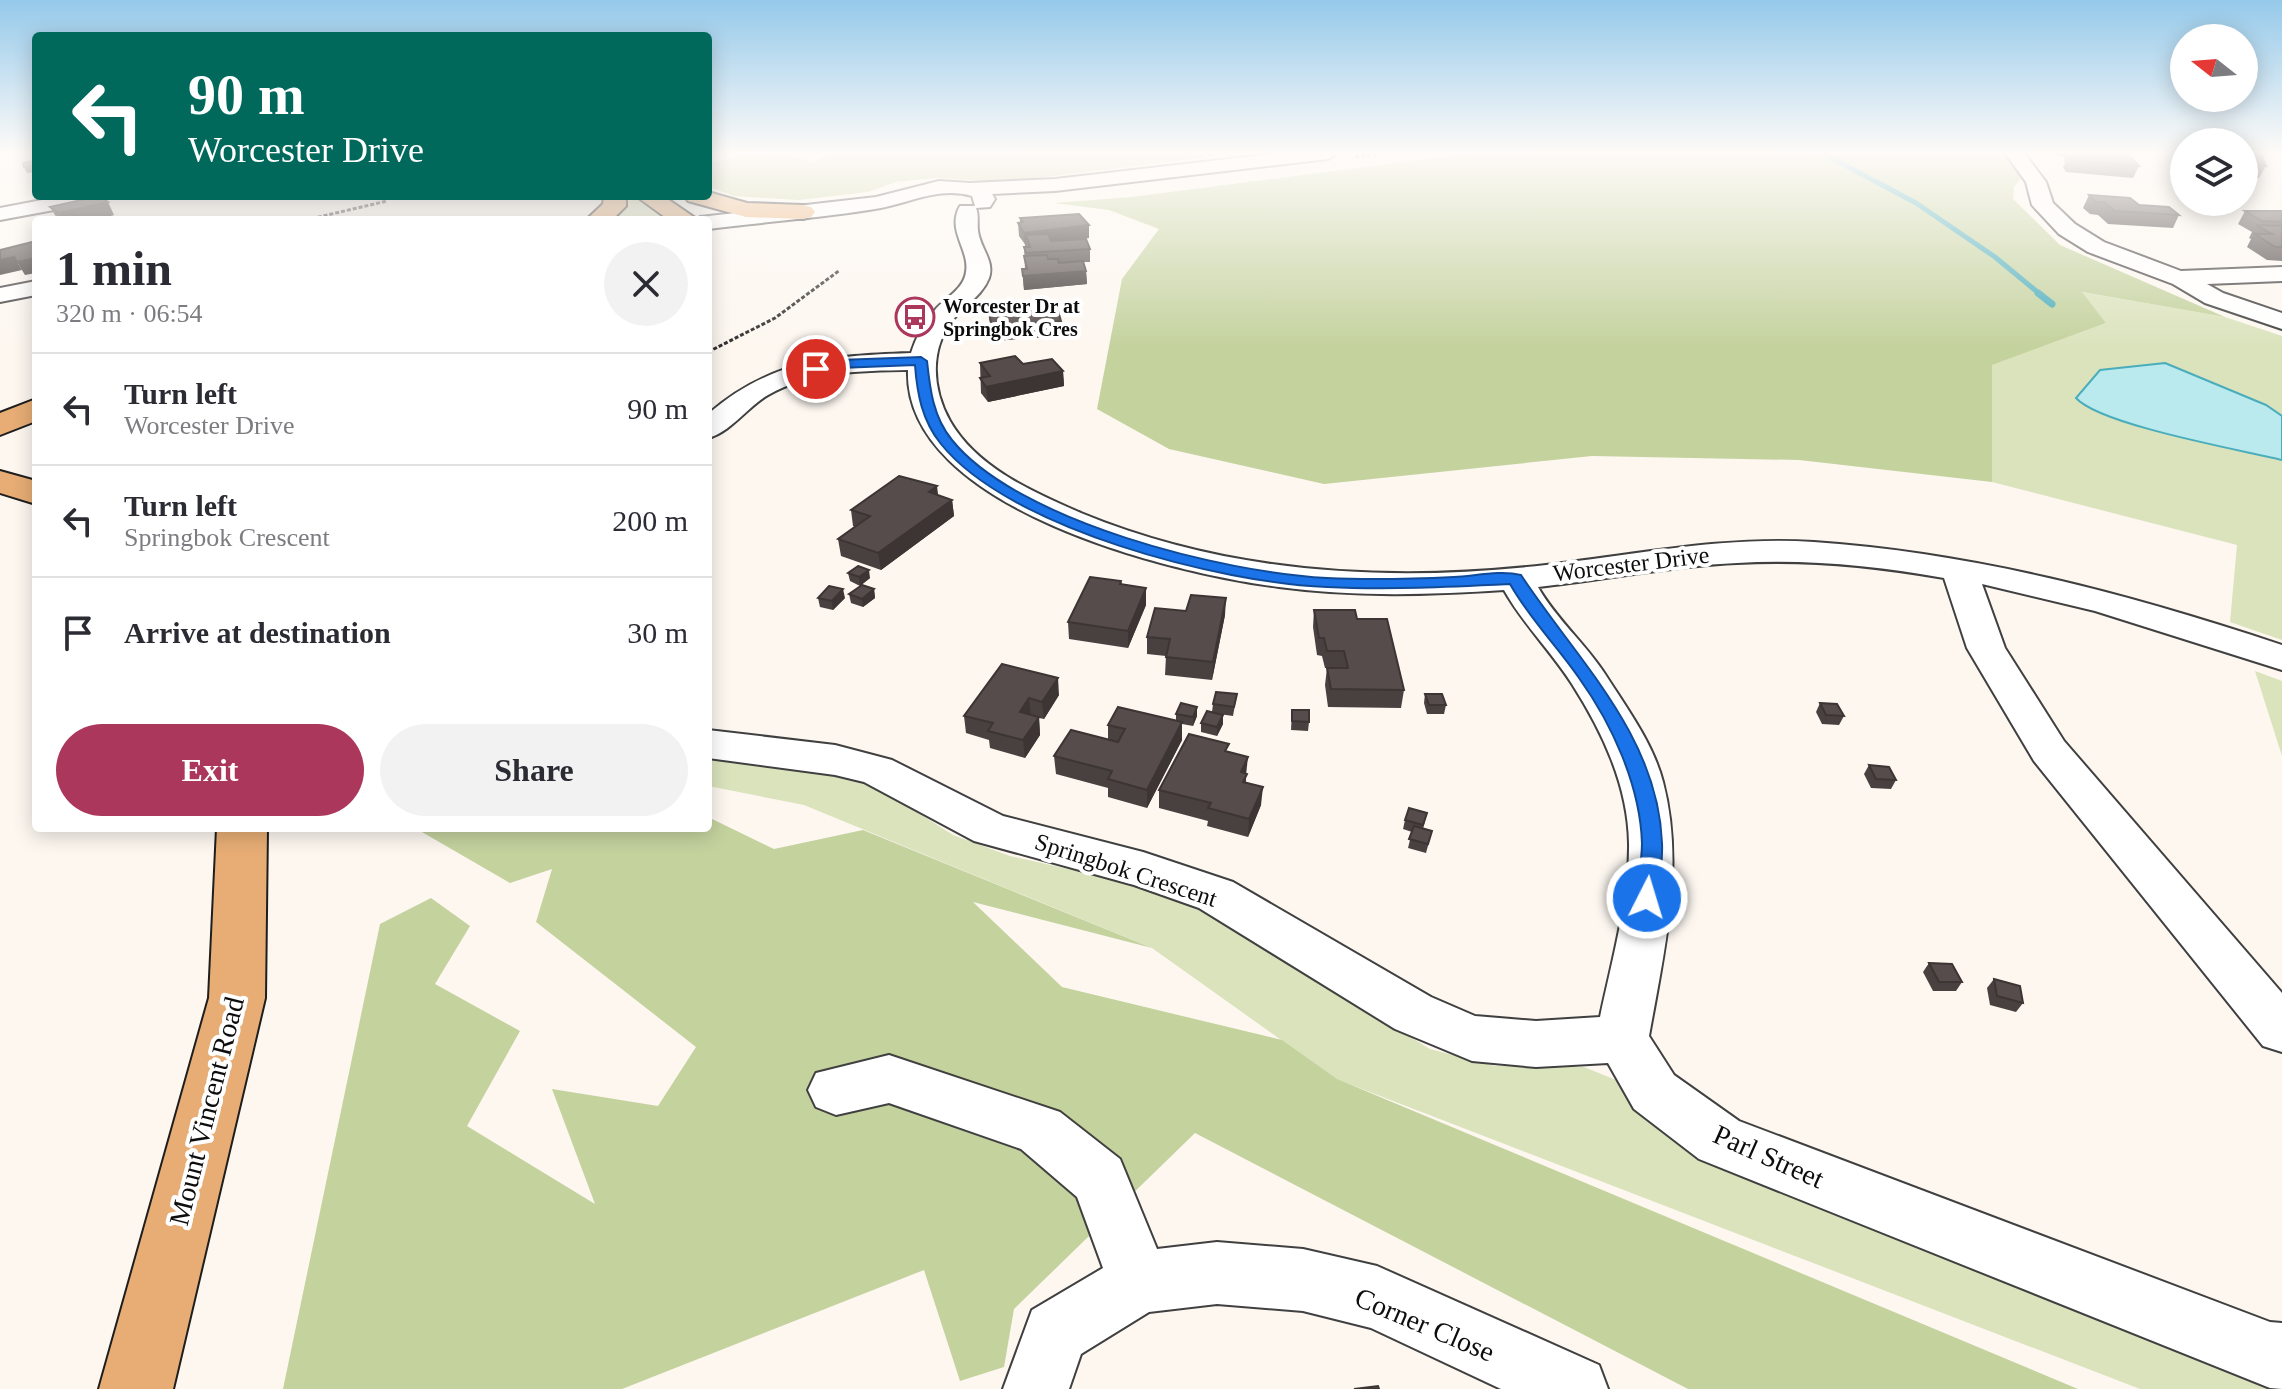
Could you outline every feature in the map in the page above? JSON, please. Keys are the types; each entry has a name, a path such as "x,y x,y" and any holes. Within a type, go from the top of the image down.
{"main road":[{"path":"0,425 32,411"},
{"path":"0,442 32,428"},
{"path":"0,481 32,492"},
{"name":"Mount Vincent Road","path":"136,1389 237,998 242,832"}],"street":[{"path":"712,228 770,218"},
{"path":"712,228 875,218"},
{"name":"Worcester Drive","path":"958,218 979,261 975,282 941,317 921,361 924,399 945,441 979,472 1058,515 1133,545 1227,570 1324,582 1412,584 1515,579 1639,561 1750,551 1859,555 1958,568 2065,591 2142,612 2282,658"},
{"path":"2056,218 2067,229 2118,257 2178,278 2214,298 2282,321"},
{"path":"2178,278 2282,274"},
{"path":"0,295 32,289"},
{"path":"712,426 759,388 794,373 839,364 921,361"},
{"path":"1958,568 1986,648 2049,751 2282,1030"},
{"path":"1515,579 1530,605 1587,676 1619,729 1641,779 1652,843 1644,926 1622,1039"},
{"name":"Springbok Crescent","path":"712,745 835,760 877,770 990,829 1143,870 1216,895 1413,1013 1472,1038 1536,1044 1622,1039"},
{"name":"Parl Street","path":"1622,1039 1654,1092 1719,1140 2270,1355 2282,1356"},
{"path":"836,1090 889,1079 1040,1130 1099,1179 1140,1282"},
{"name":"Corner Close","path":"1036,1389 1055,1333 1140,1282 1217,1273 1303,1280 1377,1298 1575,1389"}],"path":[{"path":"712,350 775,318 840,270"}],"green space":[{"path":"1130,218 2032,218 2060,245 2225,317 2082,292 2106,323 1992,365 1992,482 1799,460 1592,456 1324,484 1169,449 1097,409 1122,279 1159,229"},
{"path":"2081,292 2225,317 2282,336 2282,640 2230,622 2237,545 1992,482 1991,365 2106,323"},
{"path":"2255,671 2282,681 2282,756"},
{"path":"712,756 840,772 876,786 953,835 1010,856 1131,883 1203,912 1430,1049 1495,1066 1584,1067 1616,1080 1688,1140 2282,1389 2140,1389 1336,1079 1152,948 804,805 712,787"},
{"path":"712,819 774,849 863,830 1152,948 973,902 1062,987 1282,1040 1337,1079 2078,1389 1688,1389 1195,1133 1014,1309 1004,1367 960,1381 924,1270 622,1389 283,1389 380,924 431,898 470,926 435,984 520,1031 467,1126 595,1204 552,1089 658,1106 696,1047 536,922 552,869 510,883 422,832 712,832"}],"water":[{"path":"2165,363 2266,405 2282,416 2282,460 2141,427 2090,408 2076,398 2100,370"}],"building":[{"path":"1020,218 1082,218 1089,225 1024,233 1018,223 1023,222"},
{"path":"2257,218 2282,218 2282,222 2262,221"},
{"path":"2256,225 2282,226 2282,247 2275,247 2255,234 2272,234"},
{"path":"1048,234 1051,241 1086,239 1090,249 1026,253 1024,247 1030,247 1026,235"},
{"path":"32,242 32,259 17,262 14,257 0,260 0,250"},
{"path":"1047,255 1048,259 1058,259 1059,263 1083,261 1086,271 1023,276 1022,269 1027,269 1024,256"},
{"path":"1011,304 1012,312 1038,311 1037,306 1056,304 1061,321 992,326 987,306"},
{"path":"1015,356 1023,364 1052,359 1063,371 986,387 980,378 990,376 980,363"},
{"path":"899,476 937,486 929,492 952,500 878,553 838,539 870,516 851,510"},
{"path":"858,566 869,570 859,577 848,573"},
{"path":"1090,577 1146,588 1128,631 1068,622"},
{"path":"862,585 874,589 862,599 849,594"},
{"path":"829,586 843,589 832,601 818,598"},
{"path":"1191,595 1226,598 1213,662 1166,657 1170,639 1147,637 1155,608 1186,611"},
{"path":"1314,610 1355,610 1357,619 1387,619 1404,690 1331,689 1327,668 1348,668 1344,651 1327,651 1324,638 1319,638"},
{"path":"1002,664 1058,678 1042,702 1029,698 1020,712 1039,717 1023,740 988,731 993,723 964,716"},
{"path":"1216,692 1237,694 1234,707 1213,704"},
{"path":"1425,694 1442,694 1446,705 1429,705"},
{"path":"1181,703 1197,707 1193,717 1176,714"},
{"path":"1820,703 1837,704 1844,716 1826,715"},
{"path":"1118,707 1182,722 1147,790 1108,779 1112,771 1054,756 1071,730 1118,742 1125,729 1108,725"},
{"path":"1292,710 1309,710 1309,722 1292,721"},
{"path":"1207,711 1223,715 1217,727 1201,723"},
{"path":"1189,734 1229,744 1225,751 1248,757 1241,772 1247,774 1243,782 1263,787 1249,819 1208,808 1211,803 1159,790"},
{"path":"1869,765 1889,767 1896,780 1876,779"},
{"path":"1409,808 1427,813 1423,825 1405,820"},
{"path":"1414,826 1432,831 1428,844 1409,839"},
{"path":"1929,963 1952,964 1962,982 1939,982"},
{"path":"1994,979 2020,986 2023,1003 1997,996"}],"waterway":[{"path":"1938,218 1995,257 2041,295"},
{"path":"2038,293 2052,304"}],"place":[{"name":"Worcester Dr at Springbok Cres","path":"915,317"}],"route":[{"path":"816,369 839,364 921,361 924,399 945,441 979,472 1022,498 1082,527 1146,550 1227,570 1324,582 1412,584 1515,579 1530,605 1587,676 1619,729 1641,779 1652,843 1647,898"}]}
